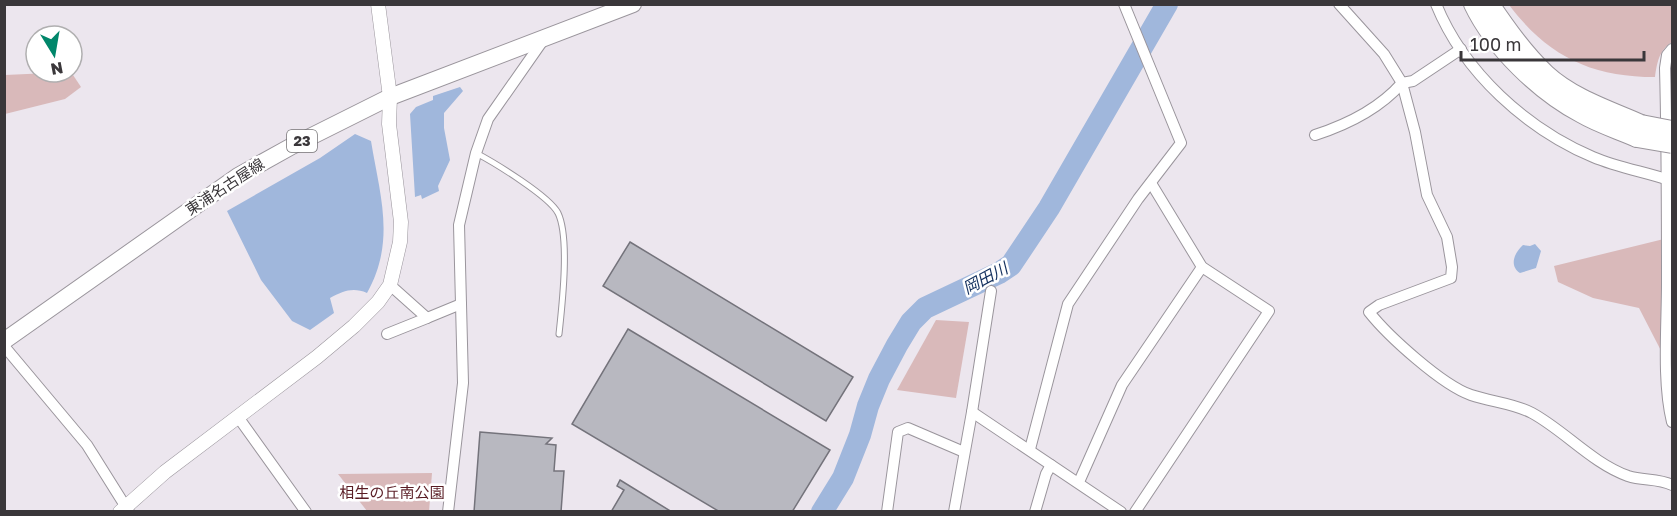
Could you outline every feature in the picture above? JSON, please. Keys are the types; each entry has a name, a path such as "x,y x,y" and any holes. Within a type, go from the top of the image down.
{"highway":[{"path":"1473,4 1500,46 1533,80 1581,114 1639,131 1672,144"},
{"path":"1490,4 1513,38 1547,75 1581,98 1639,131 1672,130"}],"main road":[{"name":"東浦名古屋線","path":"4,341 238,176 292,146 390,97 546,37 612,8 633,4"}],"street":[{"path":"1030,449 1068,304 1181,143 1124,4"},
{"path":"1339,4 1384,54 1402,83 1415,132 1426,195 1447,237 1452,267 1450,278 1379,305 1369,312 1377,322 1431,370 1462,391 1517,406 1535,414 1593,456 1629,476 1656,479 1672,485"},
{"path":"1436,4 1461,49 1488,83 1530,122 1593,157 1670,180"},
{"path":"4,346 87,445 125,510 165,471 354,326 378,302 390,285 400,242 401,222 389,124 390,97 380,7"},
{"path":"448,512 463,383 459,225 476,153 488,119 546,37"},
{"path":"1315,135 1364,113 1393,93 1402,83 1413,81 1461,49"},
{"path":"1672,49 1667,55 1665,68 1670,180 1667,356 1668,401 1672,422"},
{"path":"1135,512 1269,311 1202,267 1151,183"},
{"path":"1078,482 1122,385 1202,267"},
{"path":"390,285 428,318"},
{"path":"954,512 991,291"},
{"path":"387,334 461,304"},
{"path":"972,412 1121,512"},
{"path":"238,417 302,510"},
{"path":"886,512 898,432 908,428 964,452"},
{"path":"1035,512 1046,474 1051,465"}],"lane":[{"path":"476,153 550,203 558,214 563,242 563,294 559,334"}],"green space":[{"path":"1509,5 1672,5 1672,42 1661,53 1655,77 1611,73 1591,68 1555,50 1539,38"},
{"path":"24,74 24,84 79,84 81,87 65,99 5,114 5,75"},
{"path":"1672,237 1672,372 1639,308 1593,298 1558,282 1554,266"},
{"path":"936,320 969,322 956,398 897,390"},
{"name":"相生の丘南公園","path":"432,473 429,512 367,511 338,474"}],"water":[{"path":"460,87 463,91 444,113 444,128 450,160 438,186 439,191 422,199 421,195 415,197 410,114 416,107 433,100 433,96"},
{"path":"355,134 371,141 383,218 381,255 376,274 367,293 357,290 348,291 330,298 334,313 310,330 292,321 261,280 227,211 320,158"},
{"path":"1535,244 1541,251 1536,268 1520,273 1514,263 1517,252 1523,245"}],"building":[{"path":"630,242 853,377 826,421 603,286"},
{"path":"628,329 830,450 792,512 720,512 572,424"},
{"path":"480,432 552,438 546,444 556,445 554,471 564,471 561,512 474,512"},
{"path":"620,480 672,512 611,512 624,490 617,486"}],"waterway":[{"name":"岡田川","path":"822,512 843,478 879,379 911,322 925,308 1011,265 1049,208 1167,4"}]}
